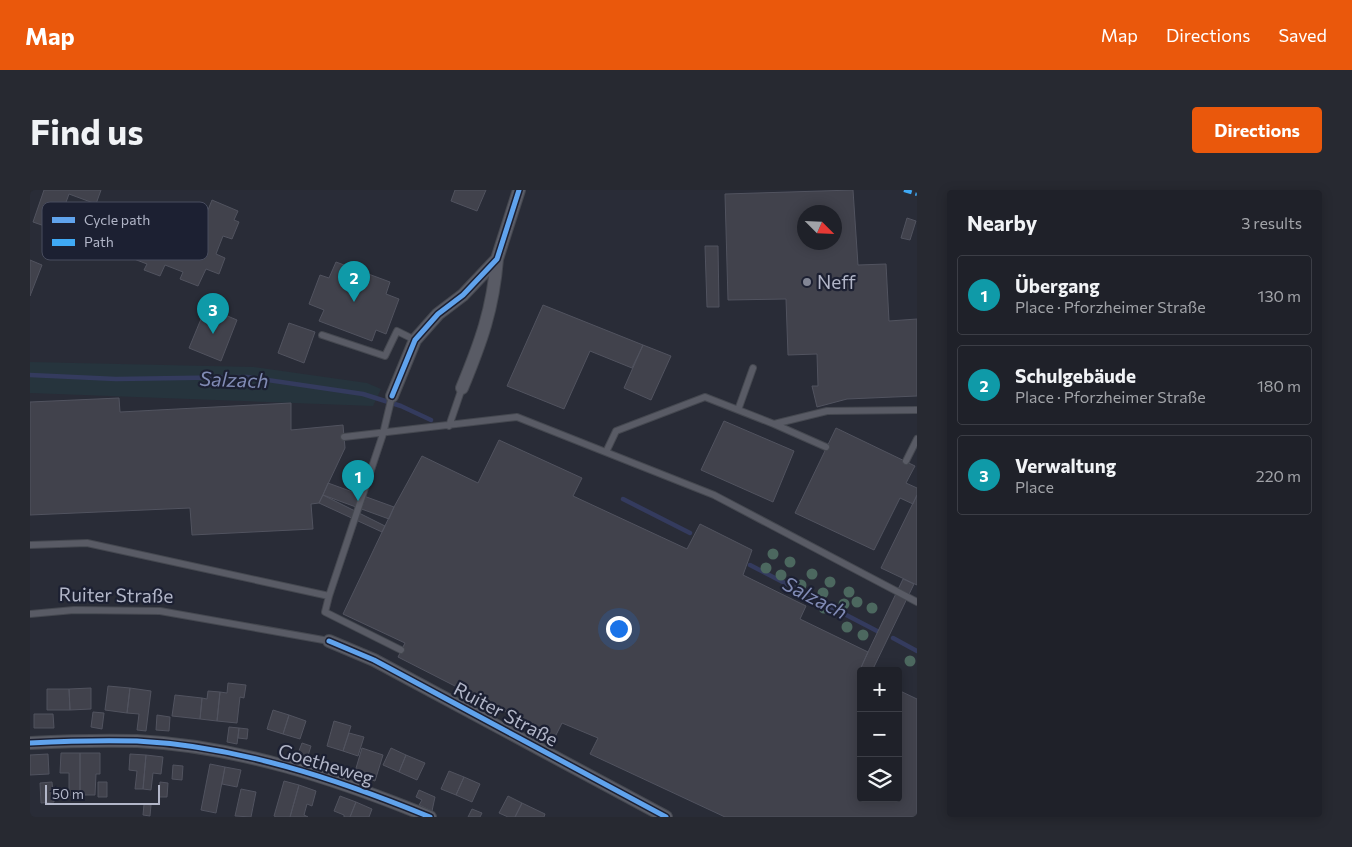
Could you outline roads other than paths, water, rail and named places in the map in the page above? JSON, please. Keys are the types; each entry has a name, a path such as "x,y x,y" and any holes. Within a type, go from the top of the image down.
{"street":[{"path":"462,388 483,338 494,293 497,260 519,190"},
{"path":"392,396 415,340 438,314 463,295 497,260"},
{"name":"Ruiter Straße","path":"329,641 374,660 666,817"},
{"name":"Goetheweg","path":"30,743 138,741 214,751 307,773 378,796 430,817"}],"lane":[{"path":"322,335 385,356 397,331 415,340"},
{"path":"738,410 753,368"},
{"path":"449,426 462,388"},
{"path":"392,396 382,434 325,612 401,650"},
{"path":"606,452 616,431 705,397 826,447"},
{"path":"774,424 827,412 917,410"},
{"path":"344,437 517,417 714,495 917,602"},
{"path":"906,462 917,439"},
{"path":"30,545 87,544 329,596"},
{"name":"Ruiter Straße","path":"30,614 74,610 160,611 329,641"}],"waterway":[{"name":"Salzach","path":"30,375 116,379 247,377 363,394 401,406 431,420"},
{"name":"Salzach","path":"623,499 690,533"},
{"name":"Salzach","path":"750,565 879,632"},
{"name":"Salzach","path":"893,638 917,651"}],"place":[{"name":"Neff","path":"807,282"},
{"name":"Schulgebäude","path":"354,302"},
{"name":"Verwaltung","path":"213,334"},
{"name":"Übergang","path":"358,501"}]}
